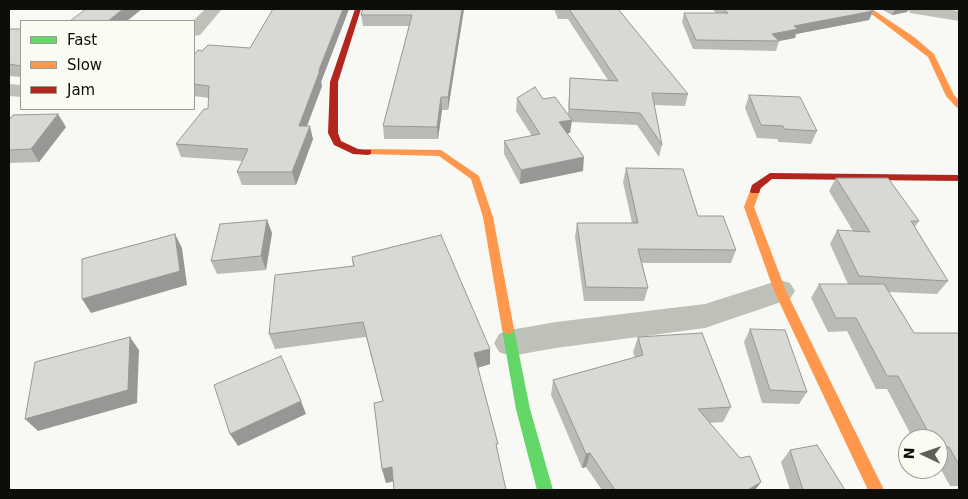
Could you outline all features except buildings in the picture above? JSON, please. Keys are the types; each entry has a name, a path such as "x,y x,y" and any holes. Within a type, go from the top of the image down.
{"street":[{"path":"195,31 214,9"},
{"path":"358,9 334,82 332,133 337,143 356,152 441,153 475,178 488,217 523,409 545,490"},
{"path":"868,9 912,39 930,56 950,96 959,105"},
{"path":"916,9 959,16"},
{"path":"876,490 780,291 748,207 756,187 770,176 959,178"},
{"path":"510,343 556,335 705,316 780,291"}],"traffic: fast":[{"path":"508,329 523,409 545,490"}],"traffic: slow":[{"path":"868,9 911,39 931,56 950,96 959,105"},
{"path":"368,152 441,153 475,178 488,217 508,329"},
{"path":"755,191 749,207 780,291 876,490"}],"traffic: jam":[{"path":"358,9 334,82 333,133 337,143 356,152 368,152"},
{"path":"755,191 756,187 770,176 959,178"}]}
